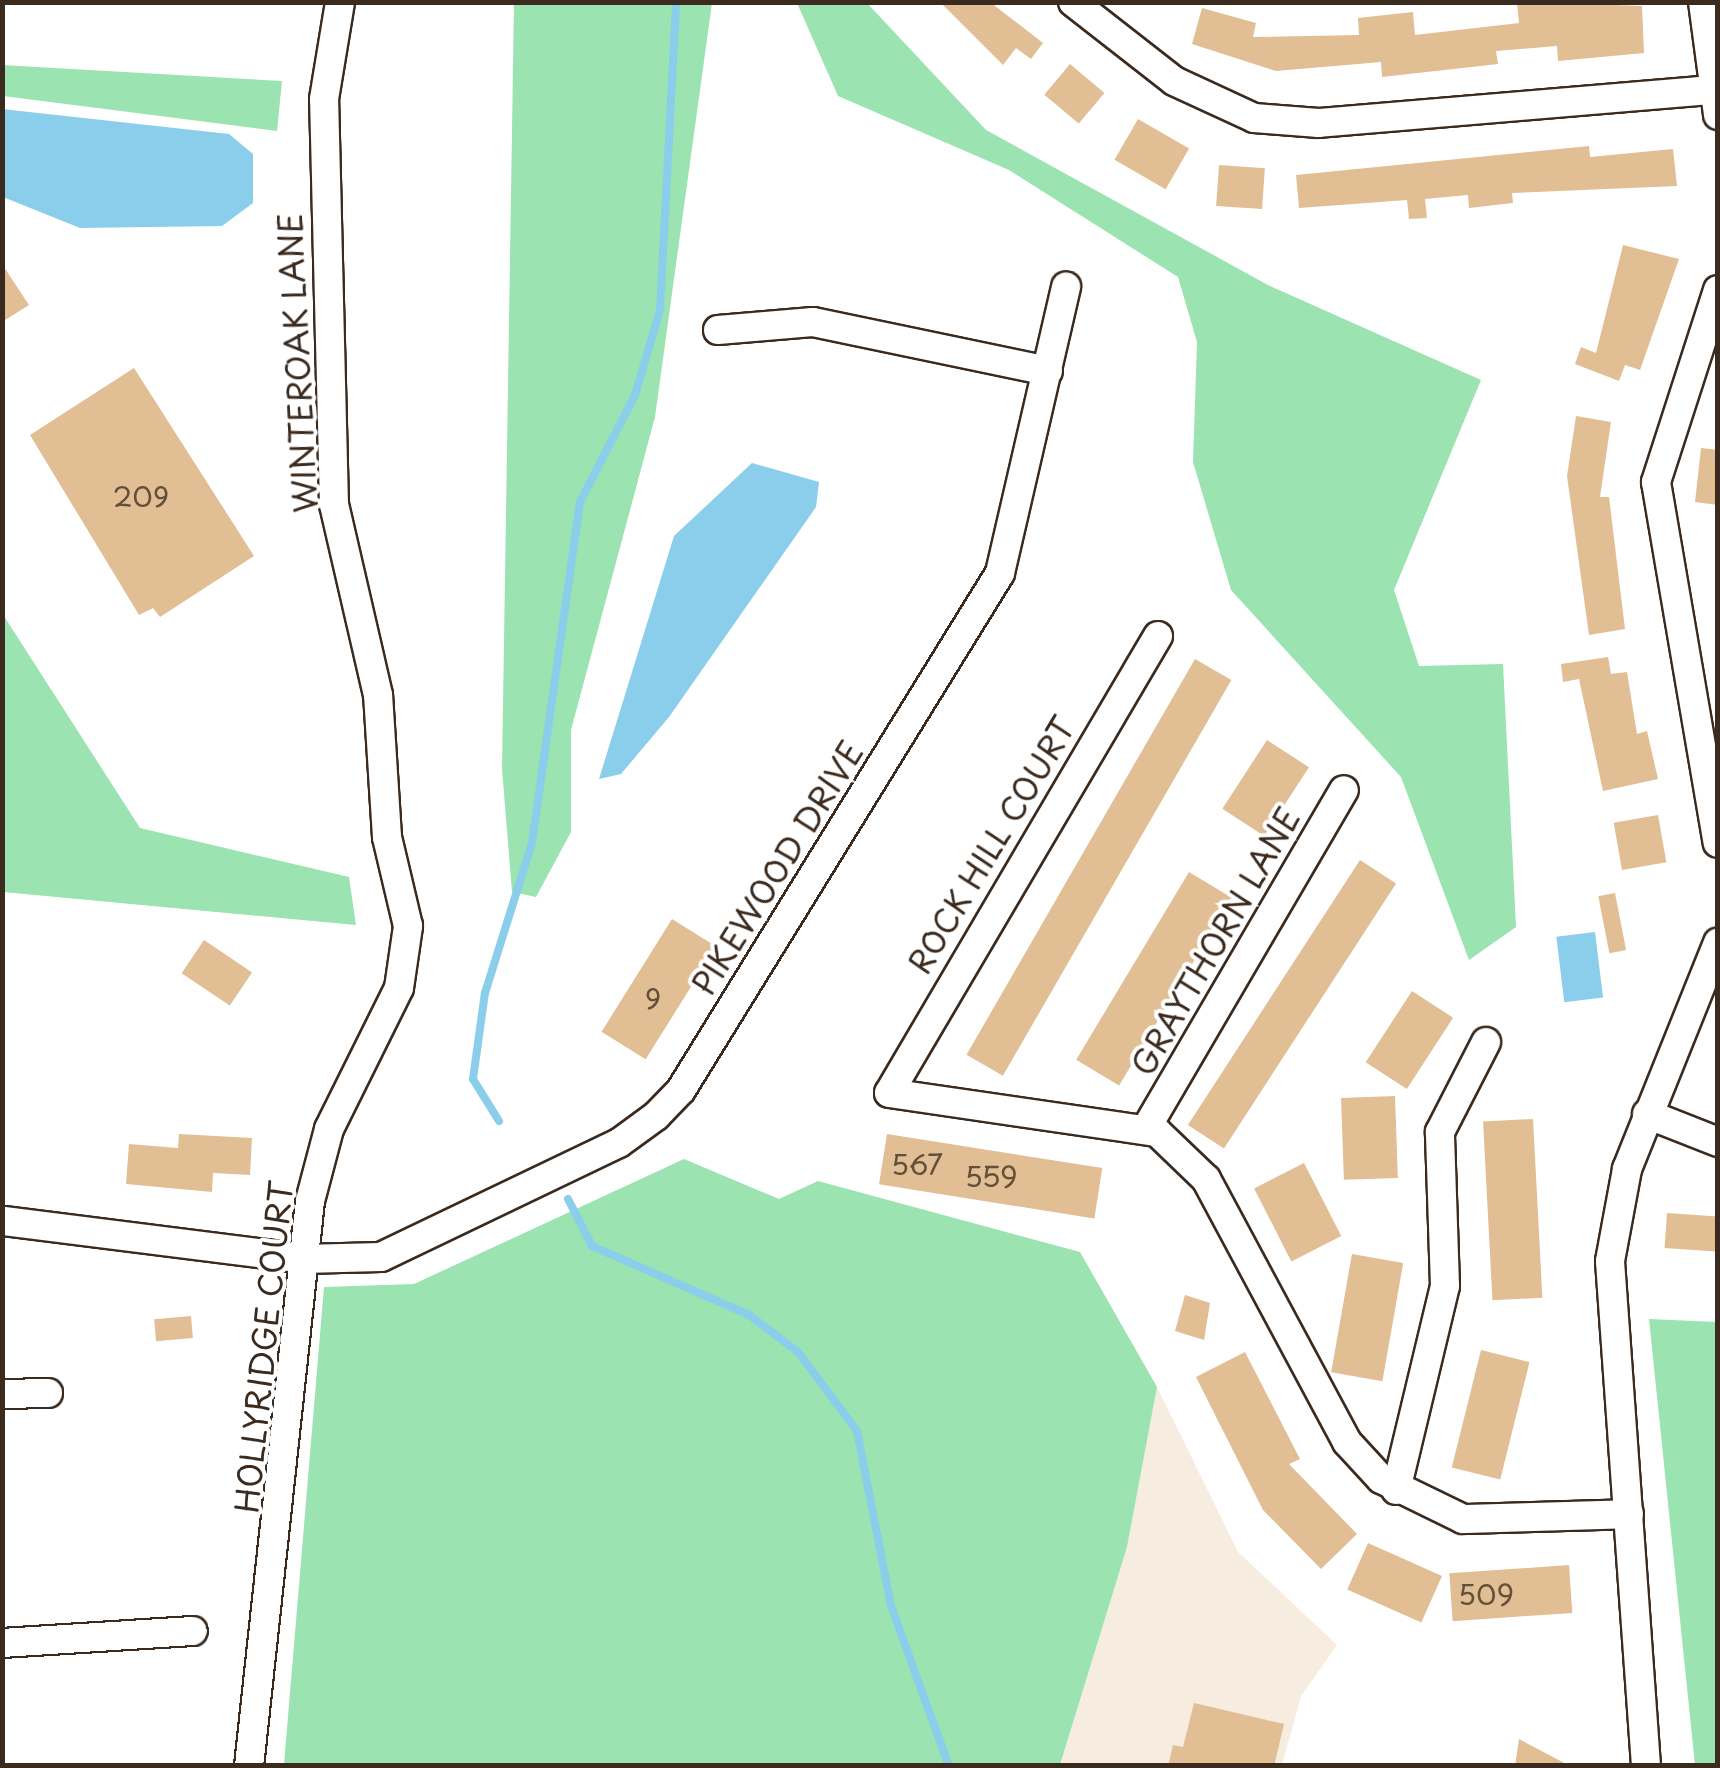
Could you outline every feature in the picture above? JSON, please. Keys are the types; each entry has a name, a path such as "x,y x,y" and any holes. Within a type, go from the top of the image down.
{"street":[{"name":"WINTEROAK LANE","path":"340,2 324,99 334,505 378,695 386,837"},
{"path":"1073,2 1174,82 1254,118 1319,122 1716,90"},
{"path":"1703,2 1718,114"},
{"name":"PIKEWOOD DRIVE","path":"3,1224 303,1259 381,1257 619,1143 681,1090 1000,573 1066,287"},
{"path":"1718,290 1656,482 1718,843"},
{"path":"718,330 813,322 1048,371"},
{"name":"ROCK HILL COURT","path":"1146,1127 889,1093 1158,636"},
{"name":"GRAYTHORN LANE","path":"1146,1127 1344,790"},
{"name":"HOLLYRIDGE COURT","path":"250,1766 303,1259 328,1130 386,1022 406,959 405,894 386,837"},
{"path":"1646,1766 1610,1262 1647,1114 1718,943"},
{"path":"1396,1490 1445,1286 1440,1132 1486,1042"},
{"path":"1647,1114 1718,1142"},
{"path":"1146,1127 1195,1163 1346,1442 1396,1490 1463,1519 1629,1514"},
{"path":"2,1204 3,1224"},
{"path":"2,1394 48,1392"},
{"path":"2,1642 193,1631"}],"shaded area":[{"path":"1157,1387 1238,1552 1337,1645 1301,1696 1282,1765 1060,1766 1127,1547"}],"green space":[{"path":"514,3 712,3 655,417 571,730 571,832 536,897 512,892 502,769"},
{"path":"797,3 867,3 986,130 1268,285 1481,380 1394,590 1419,666 1503,664 1516,927 1469,960 1401,777 1231,590 1193,462 1197,342 1178,277 1009,170 838,96"},
{"path":"2,65 282,81 277,131 3,96"},
{"path":"2,613 140,828 349,877 356,925 3,892"},
{"path":"684,1159 779,1199 818,1181 1080,1252 1157,1387 1127,1547 1060,1765 284,1764 324,1287 414,1284"},
{"path":"1649,1319 1717,1322 1717,1765 1695,1765"}],"water":[{"path":"2,109 229,134 253,154 253,203 222,226 80,228 3,197"},
{"path":"752,463 819,482 816,507 669,717 621,774 599,779 674,536"},
{"path":"1595,932 1603,998 1564,1002 1556,937"}],"building":[{"path":"940,2 990,2 1043,43 1031,59 1016,48 1003,65"},
{"path":"1517,3 1642,6 1644,53 1558,61 1557,46 1496,51 1498,64 1382,77 1381,62 1276,71 1192,44 1202,8 1256,23 1253,37 1359,35 1358,18 1413,12 1415,35 1519,23"},
{"path":"1070,64 1104,93 1079,124 1044,95"},
{"path":"1138,119 1189,148 1166,189 1114,160"},
{"path":"1589,146 1590,157 1673,149 1677,186 1512,193 1513,203 1469,208 1468,195 1425,199 1427,218 1409,219 1407,200 1299,208 1296,175"},
{"path":"1219,165 1265,168 1262,209 1216,206"},
{"path":"1623,245 1679,259 1640,370 1625,365 1619,381 1575,364 1581,347 1596,353"},
{"path":"2,264 29,305 2,322"},
{"path":"134,368 254,556 160,617 153,608 139,615 30,435"},
{"path":"1576,416 1611,422 1600,497 1609,497 1625,629 1589,635 1567,476"},
{"path":"1701,448 1718,450 1718,505 1695,502"},
{"path":"1608,657 1611,674 1627,672 1637,734 1647,731 1658,779 1603,791 1579,679 1563,682 1561,664"},
{"path":"1195,659 1231,680 1003,1076 966,1055"},
{"path":"1267,740 1309,767 1264,836 1222,809"},
{"path":"1658,815 1666,862 1622,870 1614,823"},
{"path":"1360,860 1396,883 1224,1148 1188,1125"},
{"path":"1189,872 1232,898 1119,1085 1076,1060"},
{"path":"1615,893 1626,950 1609,953 1598,896"},
{"path":"672,919 716,947 646,1059 602,1032"},
{"path":"204,940 252,972 230,1006 182,973"},
{"path":"1412,991 1453,1018 1407,1089 1366,1062"},
{"path":"1395,1096 1398,1178 1344,1180 1341,1098"},
{"path":"1533,1119 1542,1298 1492,1300 1483,1122"},
{"path":"179,1134 252,1138 250,1175 213,1173 212,1192 126,1184 129,1144 178,1148"},
{"path":"887,1134 1102,1168 1094,1218 879,1184"},
{"path":"1304,1163 1341,1236 1291,1261 1254,1188"},
{"path":"1667,1213 1718,1217 1715,1251 1665,1248"},
{"path":"1352,1254 1403,1263 1382,1381 1331,1372"},
{"path":"1185,1295 1210,1303 1204,1340 1175,1331"},
{"path":"191,1316 193,1338 156,1341 154,1319"},
{"path":"1481,1350 1530,1362 1500,1480 1452,1467"},
{"path":"1245,1352 1300,1459 1289,1464 1357,1534 1321,1569 1263,1510 1196,1377"},
{"path":"1368,1543 1442,1576 1421,1623 1347,1590"},
{"path":"1569,1565 1572,1613 1453,1621 1449,1573"},
{"path":"1194,1703 1284,1724 1274,1766 1168,1766 1173,1745 1183,1747"},
{"path":"1519,1739 1570,1766 1515,1766"}],"waterway":[{"path":"499,1121 473,1079 485,993 532,843 580,502 635,395 660,310 676,2"},
{"path":"568,1199 592,1246 749,1315 798,1352 857,1431 891,1606 949,1766"}]}
